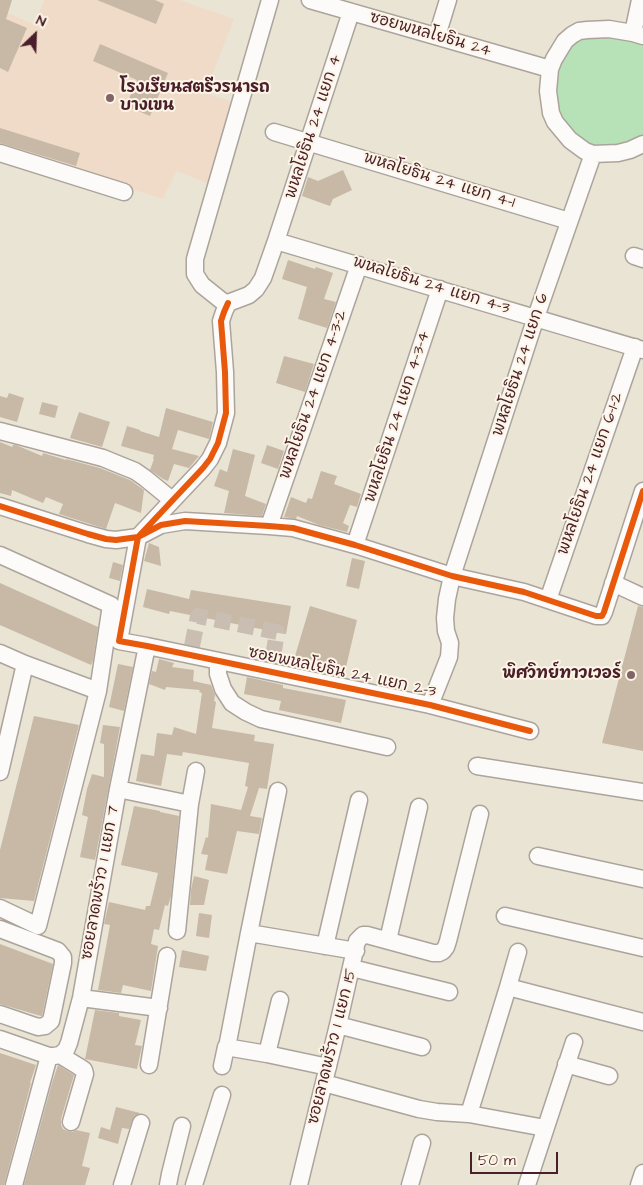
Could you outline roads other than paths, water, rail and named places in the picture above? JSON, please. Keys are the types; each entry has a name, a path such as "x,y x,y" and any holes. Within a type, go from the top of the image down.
{"street":[{"path":"138,538 210,459 223,426 226,413 226,399 221,322 228,303 222,301 202,285 195,274 194,259 270,0"},
{"name":"ซอยพหลโยธิน 24","path":"310,0 550,69"},
{"path":"437,36 448,0"},
{"path":"640,0 638,35 609,29 596,29 579,32 565,41 550,69 548,91 551,113 555,122 577,146 593,154 618,153 643,144"},
{"name":"พหลโยธิน 24 แยก 4","path":"228,303 249,295 256,289 263,278 351,12"},
{"name":"พหลโยธิน 24 แยก 4-1","path":"274,132 569,221"},
{"path":"0,153 124,192"},
{"name":"พหลโยธิน 24 แยก 6","path":"430,705 449,657 450,644 445,618 452,576 536,317 593,154"},
{"name":"พหลโยธิน 24 แยก 4-3","path":"276,241 639,348"},
{"name":"พหลโยธิน 24 แยก 4-3-2","path":"269,526 359,265"},
{"name":"พหลโยธิน 24 แยก 4-3-4","path":"355,544 440,289"},
{"name":"พหลโยธิน 24 แยก 6-1-2","path":"548,600 639,348"},
{"path":"0,431 103,458 135,471 172,500"},
{"path":"0,506 106,539 116,540 138,538 162,525 185,521 269,526 300,530 355,544 452,576 515,590 596,616 602,616 643,491"},
{"name":"ซอยพหลโยธิน 24 แยก 2-3","path":"138,538 119,641 147,646 192,650 218,661 271,667 530,731"},
{"path":"0,555 111,605 98,691 38,926 0,908"},
{"path":"613,583 643,597"},
{"name":"ซอยลาดพร้าว 1 แยก 7","path":"14,1185 55,1055 66,1050 69,1044 81,998 118,789 147,646"},
{"path":"0,653 24,664 98,691"},
{"path":"218,661 218,674 223,689 232,703 246,712 261,719 387,747"},
{"path":"0,772 24,664"},
{"path":"0,751 9,734"},
{"path":"477,766 643,792"},
{"path":"177,930 190,804 196,771"},
{"path":"118,789 190,804"},
{"path":"228,1042 278,791"},
{"path":"325,946 359,800"},
{"path":"419,807 388,940 433,953 443,951 446,947 480,814"},
{"path":"538,856 643,879"},
{"path":"505,916 643,948"},
{"path":"0,929 58,951 63,957 51,1021 45,1026 38,1027 0,1014"},
{"path":"249,934 356,951"},
{"name":"ซอยลาดพร้าว 1 แยก 15","path":"299,1185 357,941 363,935 388,940"},
{"path":"469,1114 518,952"},
{"path":"149,1065 167,956"},
{"path":"352,968 449,992"},
{"path":"60,979 83,982"},
{"path":"508,987 643,1022"},
{"path":"81,998 159,1008"},
{"path":"267,1054 280,1000"},
{"path":"338,1026 422,1047"},
{"path":"0,1039 55,1055 84,1070 86,1074 71,1122"},
{"path":"527,1185 574,1042"},
{"path":"222,1066 226,1047 267,1054 419,1109 469,1114 545,1128"},
{"path":"566,1064 609,1076"},
{"path":"194,1185 222,1095"},
{"path":"122,1185 140,1123"},
{"path":"168,1185 182,1126"},
{"path":"410,1185 422,1143"},
{"path":"639,1185 643,1173"}],"tunnel":[{"path":"192,646 198,616 277,632 272,663"}],"place":[{"name":"โรงเรียนสตรีวรนารถ บางเขน","path":"110,98"},
{"name":"พิศวิทย์ทาวเวอร์","path":"631,675"}]}
